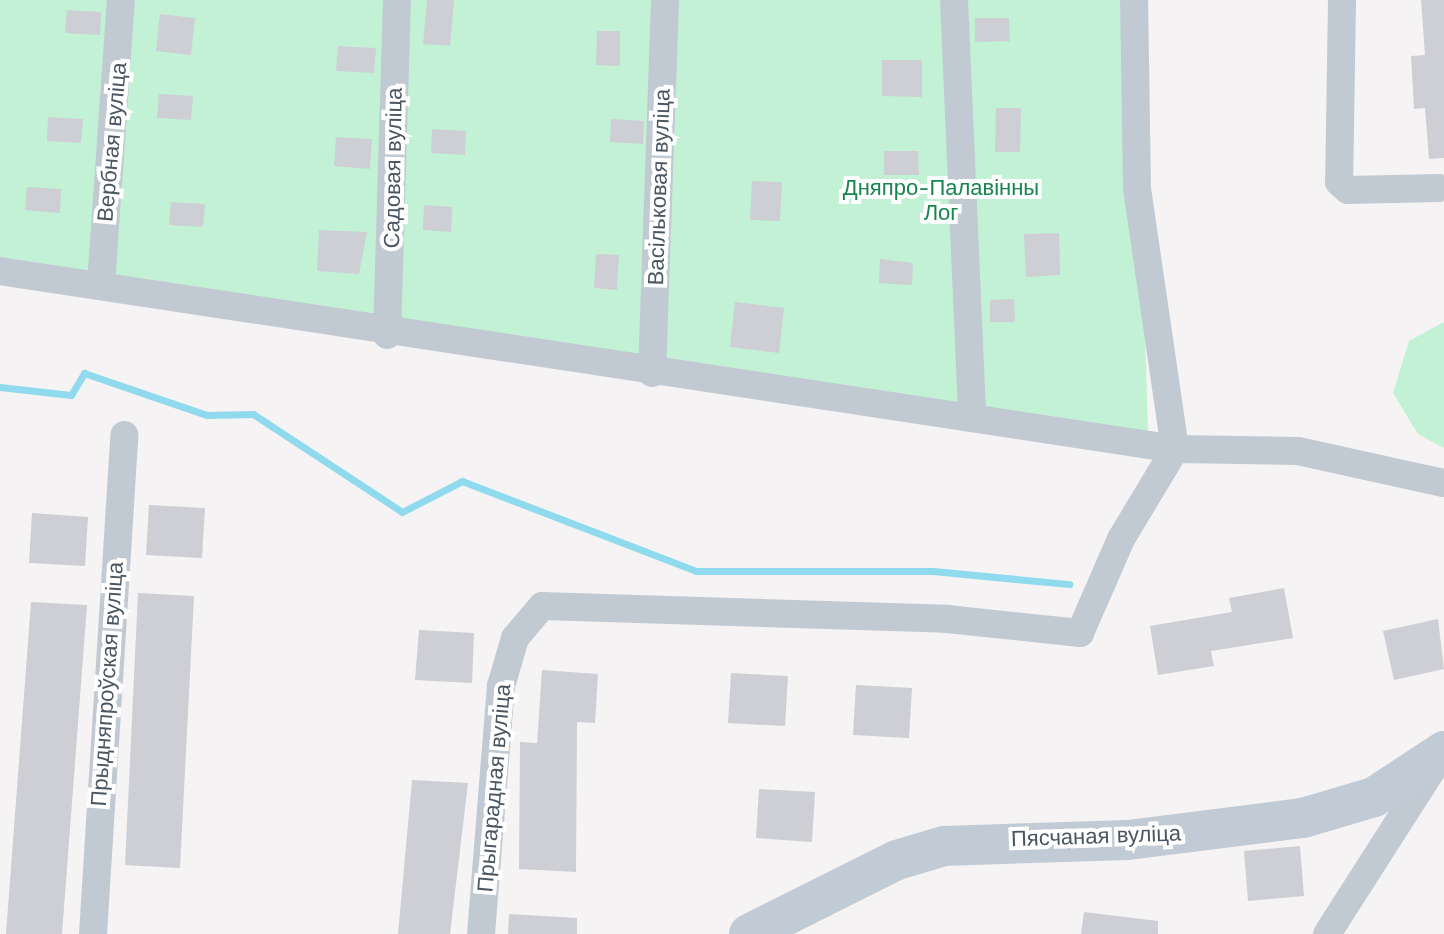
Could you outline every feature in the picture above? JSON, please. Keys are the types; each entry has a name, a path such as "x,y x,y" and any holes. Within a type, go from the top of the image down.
{"street":[{"name":"Вербная вуліца","path":"101,284 121,0"},
{"name":"Садовая вуліца","path":"387,335 397,0"},
{"name":"Васільковая вуліца","path":"652,373 665,0"},
{"path":"954,0 972,417"},
{"path":"1134,0 1136,175 1175,449"},
{"path":"1342,0 1339,182 1348,190 1438,188"},
{"path":"0,271 101,284 387,335 972,417 1175,449 1298,451 1444,483"},
{"name":"Прыдняпроўская вуліца","path":"93,934 124,435"},
{"name":"Прыгарадная вуліца","path":"481,934 501,686 515,638 542,606 947,619 1080,633 1121,539 1175,449"},
{"path":"1327,934 1444,751"},
{"name":"Пясчаная вуліца","path":"749,934 897,860 944,846 1128,840 1303,818 1374,797 1444,751"}],"green space":[{"name":"Дняпро-Палавінны Лог","path":"0,0 1135,0 1148,433 0,257"},
{"path":"1444,322 1444,448 1418,434 1393,393 1409,341"}],"building":[{"path":"427,0 454,0 450,46 423,44"},
{"path":"1421,0 1444,0 1444,158 1429,159 1425,108 1414,109 1411,56 1425,55"},
{"path":"67,10 101,12 100,35 65,33"},
{"path":"160,14 195,18 191,55 156,51"},
{"path":"975,18 1009,18 1010,41 975,42"},
{"path":"597,31 620,31 620,66 596,65"},
{"path":"338,46 376,48 374,73 336,71"},
{"path":"882,60 922,60 922,97 882,96"},
{"path":"159,94 193,96 191,120 157,118"},
{"path":"996,108 1021,108 1020,152 995,152"},
{"path":"48,117 83,119 81,143 47,141"},
{"path":"611,119 644,121 643,144 610,142"},
{"path":"432,129 466,131 465,155 431,153"},
{"path":"336,137 372,139 370,169 334,166"},
{"path":"884,151 918,151 919,175 884,175"},
{"path":"752,181 782,182 780,221 750,220"},
{"path":"27,187 61,189 60,213 25,210"},
{"path":"171,202 205,204 203,227 169,225"},
{"path":"424,205 452,207 451,232 423,230"},
{"path":"319,230 367,232 359,274 317,271"},
{"path":"1059,233 1060,275 1026,277 1024,234"},
{"path":"596,254 619,255 617,290 594,288"},
{"path":"880,259 913,263 912,285 879,283"},
{"path":"1014,299 1015,322 990,322 990,300"},
{"path":"735,302 784,308 779,353 730,347"},
{"path":"149,505 205,508 202,558 146,555"},
{"path":"32,513 88,517 85,566 29,563"},
{"path":"1284,588 1293,638 1211,651 1214,666 1158,675 1150,626 1232,612 1229,598"},
{"path":"138,593 194,596 180,868 125,865"},
{"path":"31,602 87,605 62,934 6,934"},
{"path":"1438,619 1444,669 1394,680 1383,631"},
{"path":"419,630 474,633 472,683 415,680"},
{"path":"542,670 598,674 595,723 577,722 576,872 519,869 520,742 537,743"},
{"path":"731,673 788,676 785,726 728,723"},
{"path":"856,685 912,688 909,738 853,735"},
{"path":"412,780 468,783 450,934 398,934"},
{"path":"759,789 815,792 812,842 756,838"},
{"path":"1300,846 1304,896 1248,901 1244,851"},
{"path":"1084,912 1158,921 1158,934 1081,934"},
{"path":"509,914 577,918 577,934 508,934"}],"waterway":[{"path":"0,387 71,395 84,373 207,415 253,414 402,512 462,481 696,571 933,571 1069,584"}]}
